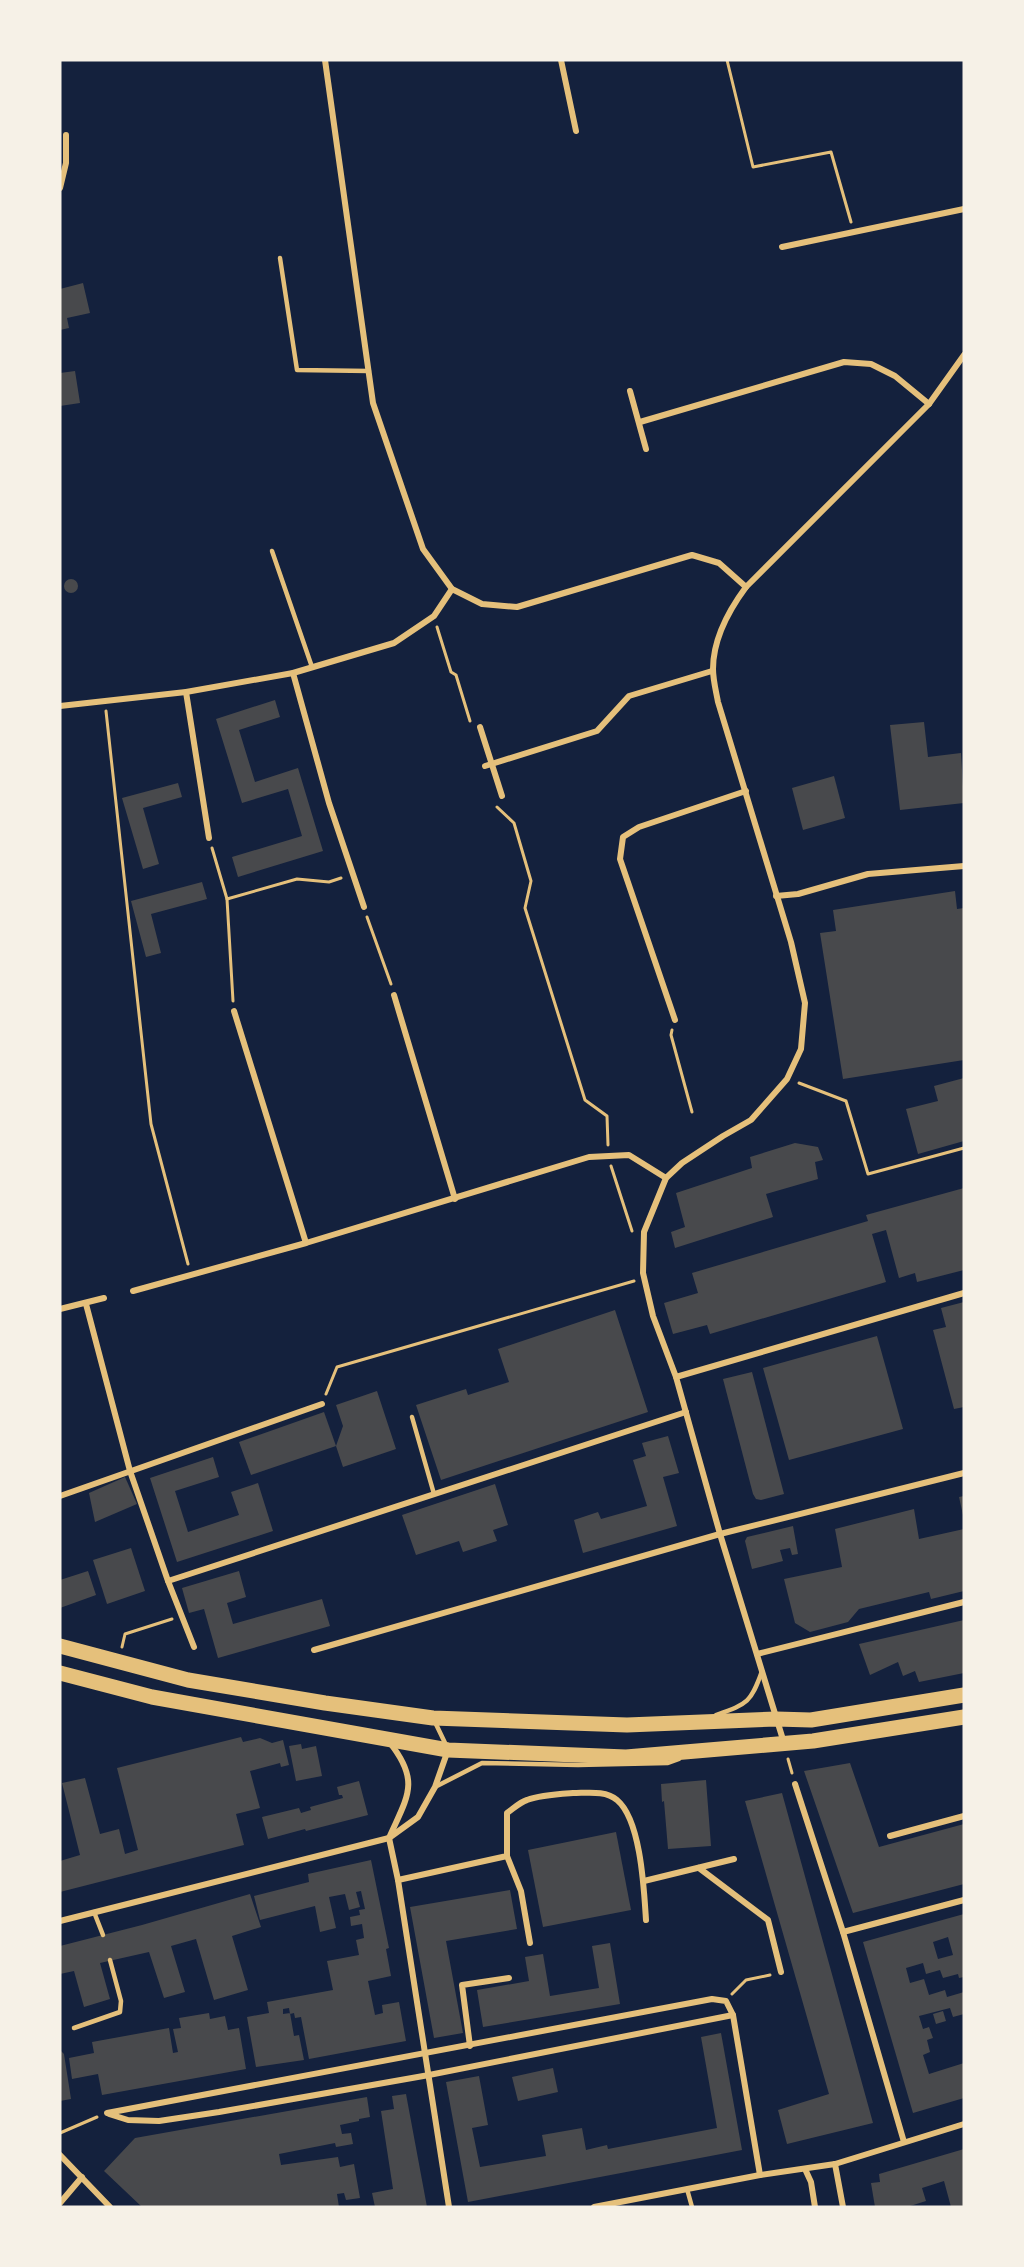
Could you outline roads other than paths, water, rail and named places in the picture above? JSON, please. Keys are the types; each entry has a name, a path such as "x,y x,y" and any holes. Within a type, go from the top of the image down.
{"highway":[{"path":"60,1646 188,1680 433,1718 627,1725 776,1719 811,1720 964,1695"},
{"path":"60,1673 152,1698 448,1750 626,1757 784,1744 871,1733 964,1717"}],"street":[{"path":"325,60 373,403 423,549 452,588 482,604 517,607 692,555 719,563 746,587"},
{"path":"561,60 576,131"},
{"path":"60,188 66,163 66,135"},
{"path":"782,247 964,209"},
{"path":"784,1744 720,1534 676,1377 653,1316 645,1278 644,1232 666,1178 682,1163 751,1120 787,1079 801,1049 805,1003 791,942 718,702 712,671 715,646 734,603 746,587 928,404 964,355"},
{"path":"640,422 844,362 872,364 895,376 928,404"},
{"path":"630,391 646,449"},
{"path":"60,706 186,692 293,673 394,643 434,616 452,588"},
{"path":"488,765 597,731 629,696 712,671"},
{"path":"293,673 329,803 364,907"},
{"path":"186,692 209,838"},
{"path":"480,728 498,797"},
{"path":"675,1020 620,859 622,837 639,827 746,791"},
{"path":"776,896 798,894 868,874 964,866"},
{"path":"394,995 455,1199"},
{"path":"234,1011 306,1243"},
{"path":"133,1291 306,1243 589,1157 629,1155 666,1178"},
{"path":"676,1377 964,1293"},
{"path":"60,1310 104,1299"},
{"path":"86,1304 130,1471 168,1581 194,1647"},
{"path":"60,1496 322,1404"},
{"path":"168,1581 686,1412"},
{"path":"314,1650 720,1534 964,1473"},
{"path":"757,1654 964,1602"},
{"path":"385,1738 401,1757 409,1775 406,1798 389,1838 398,1880 449,2207"},
{"path":"60,1921 389,1838 418,1817 435,1787 448,1750"},
{"path":"795,1784 843,1932 904,2142"},
{"path":"530,1943 521,1891 507,1856 507,1813 526,1800 598,1792 616,1799 628,1813 636,1839 644,1881 646,1920"},
{"path":"890,1836 964,1816"},
{"path":"398,1880 507,1856"},
{"path":"644,1881 734,1859"},
{"path":"699,1868 768,1920 780,1972"},
{"path":"843,1932 964,1900"},
{"path":"470,2046 462,1985 509,1978"},
{"path":"733,2015 429,2075 159,2121 128,2120 107,2113 712,1999 726,2001 733,2015 760,2175"},
{"path":"594,2207 760,2175 835,2164 964,2124"},
{"path":"60,2155 111,2207"},
{"path":"835,2164 843,2207"},
{"path":"805,2169 811,2182 815,2207"},
{"path":"60,2203 82,2178"}],"lane":[{"path":"280,258 297,370 369,371"},
{"path":"272,550 312,667"},
{"path":"412,1418 434,1494"},
{"path":"696,1722 744,1705 756,1688 762,1671"},
{"path":"433,1718 448,1750"},
{"path":"435,1787 482,1762 578,1765 668,1763 699,1751"},
{"path":"94,1912 103,1935"},
{"path":"74,2028 120,2012 122,2001 111,1960"},
{"path":"687,2189 692,2207"}]}
